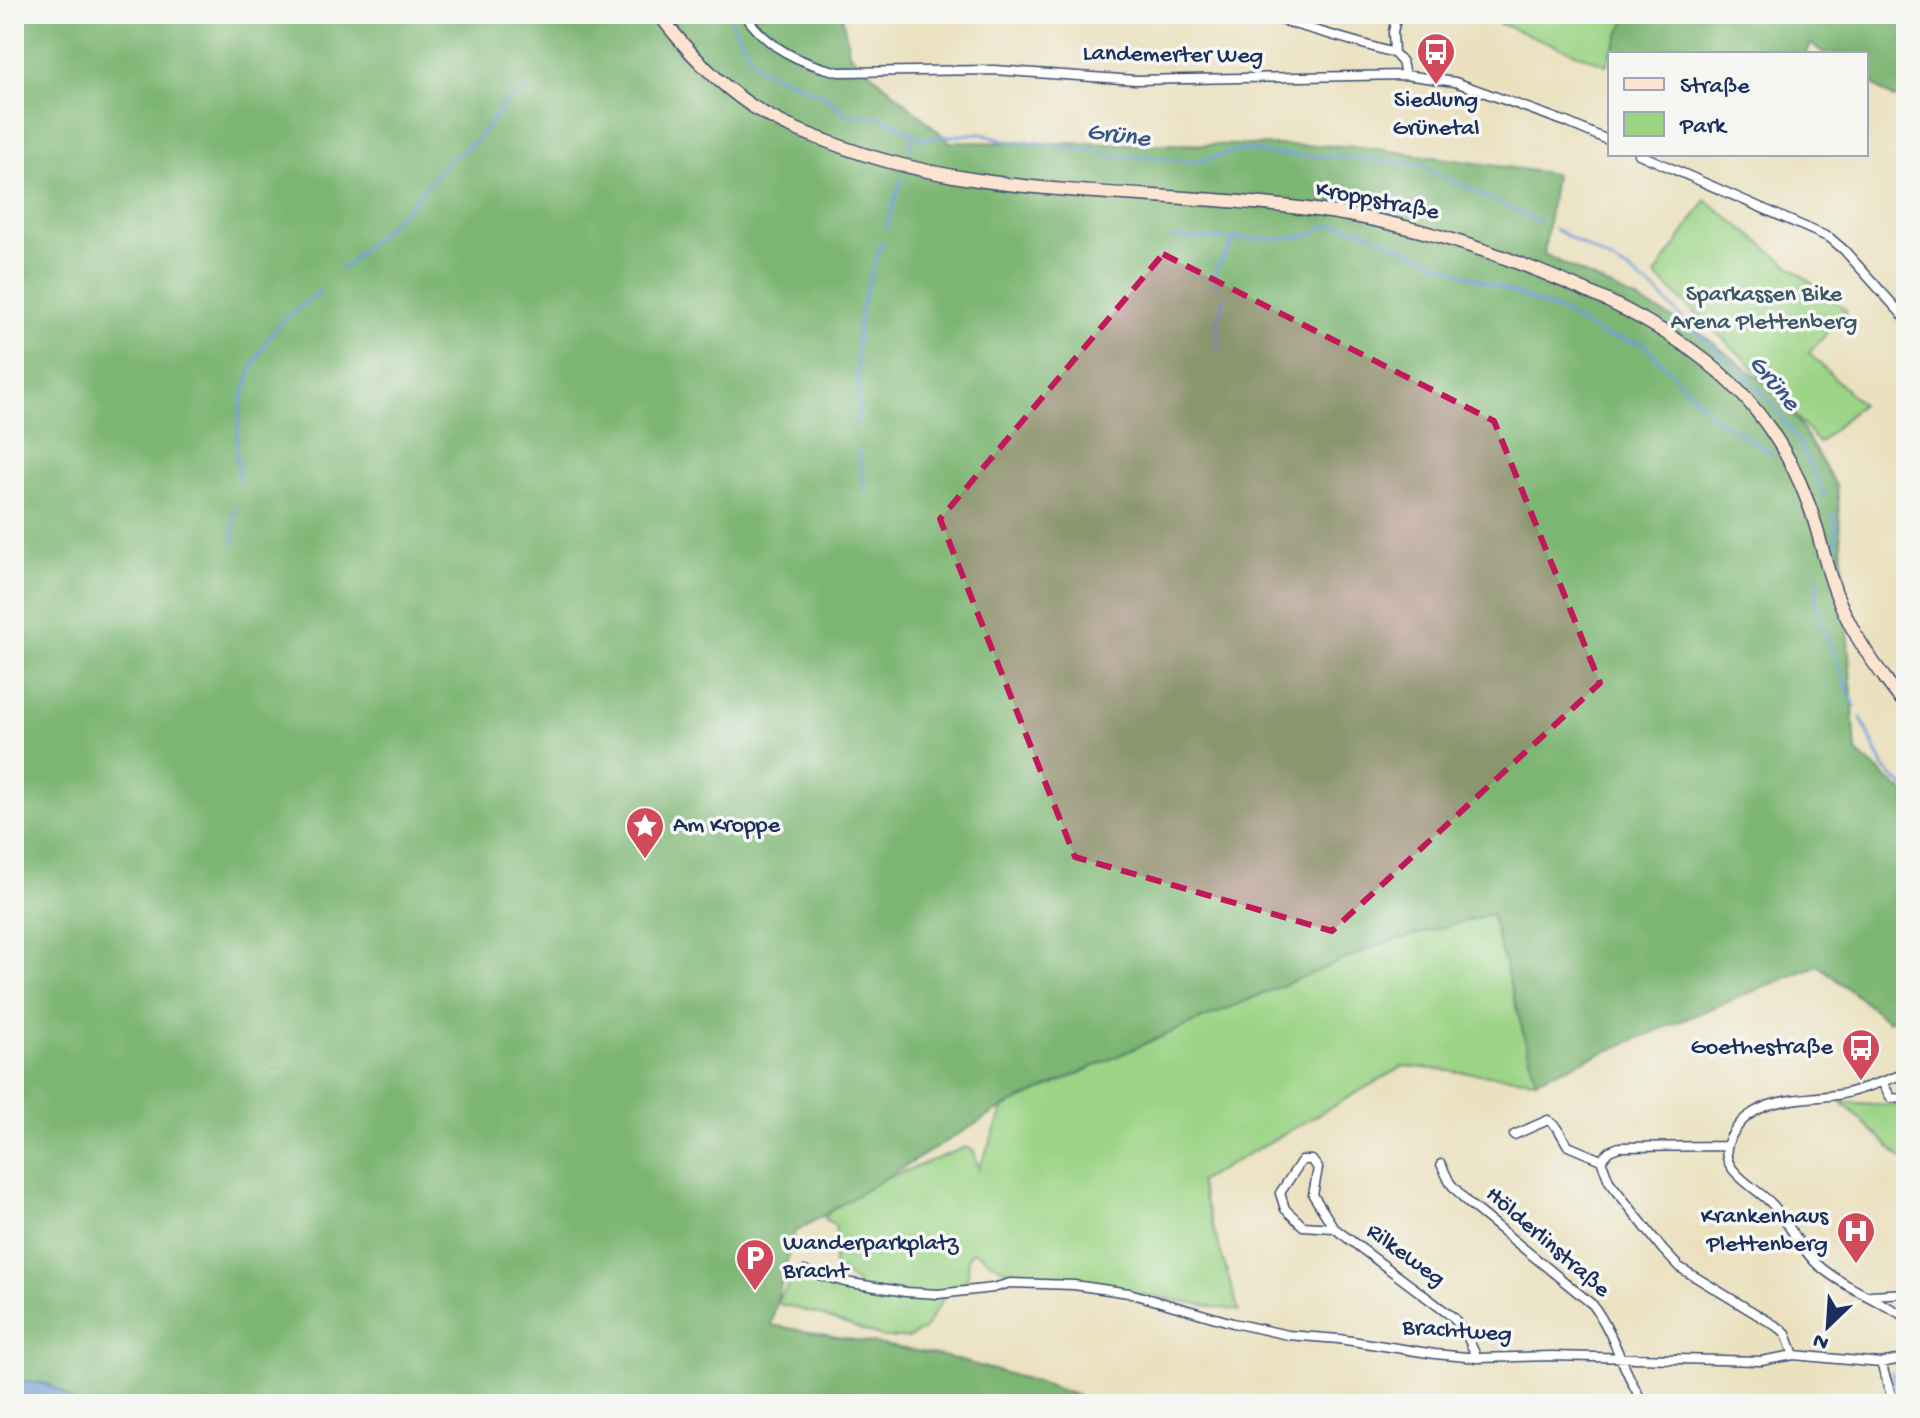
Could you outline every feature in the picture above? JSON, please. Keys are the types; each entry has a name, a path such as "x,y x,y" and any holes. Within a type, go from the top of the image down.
{"street":[{"name":"Kroppstraße","path":"659,14 702,65 751,106 778,121 850,151 977,179 1075,190 1233,200 1400,225 1451,239 1549,275 1649,322 1712,364 1766,420 1800,481 1811,508 1831,581 1847,618 1875,665 1906,704"},
{"name":"Landemerter Weg","path":"744,14 765,41 787,55 815,67 839,72 994,70 1135,80 1405,75 1455,82 1608,140"},
{"path":"827,14 856,14"},
{"path":"1259,14 1394,53 1402,62 1405,75"},
{"path":"1394,53 1397,14"},
{"path":"1644,156 1830,238 1906,319"},
{"path":"1906,1073 1843,1093 1781,1102 1762,1108 1746,1117 1727,1146 1731,1169 1784,1217 1816,1263 1906,1317"},
{"path":"1882,1082 1891,1098 1906,1099"},
{"path":"1514,1135 1548,1120 1557,1127 1568,1146 1601,1160 1609,1181 1679,1267 1781,1329 1794,1355"},
{"path":"1601,1160 1609,1151 1619,1147 1727,1146"},
{"name":"Rilkeweg","path":"1334,1228 1303,1226 1285,1209 1280,1193 1302,1160 1312,1160 1318,1168 1313,1195 1334,1228 1454,1318 1477,1358"},
{"name":"Hölderlinstraße","path":"1441,1164 1450,1183 1468,1203 1593,1305 1606,1323 1618,1357 1644,1404"},
{"name":"Brachtweg","path":"804,1271 845,1282 922,1293 964,1292 1010,1283 1074,1285 1129,1293 1233,1323 1288,1335 1477,1358 1618,1357 1761,1361 1794,1355 1881,1363 1906,1358"},
{"path":"1870,1295 1906,1293"},
{"path":"1881,1363 1894,1404"}],"highlighted area":[{"path":"1163,254 1494,421 1600,683 1332,931 1075,857 940,519"}],"green space":[{"path":"14,14 842,14 849,53 950,142 1354,146 1555,174 1544,254 1695,329 1783,397 1837,487 1856,751 1906,795 1906,1016 1888,1021 1818,965 1536,1080 1491,914 1381,944 1004,1107 794,1233 771,1325 943,1356 1044,1384 1100,1404 75,1404 49,1384 14,1380"},
{"path":"1475,14 1628,14 1612,52 1608,52 1606,65"},
{"path":"1628,14 1906,14 1906,95 1894,99 1868,81 1868,52 1823,52 1811,44 1807,52 1612,52"},
{"name":"Sparkassen Bike Arena Plettenberg","path":"1706,200 1847,311 1809,353 1861,404 1819,443 1748,362 1655,275"},
{"path":"1491,914 1536,1080 1404,1066 1199,1182 1239,1311 1006,1271 974,1251 968,1257 968,1278 950,1287 924,1330 907,1338 885,1338 776,1303 792,1280 864,1289 834,1266 835,1225 824,1219 844,1195 966,1147 974,1151 979,1169 1004,1107 1381,944"},
{"path":"1842,1102 1906,1106 1906,1161 1901,1158"}],"water":[{"path":"14,1380 55,1388 75,1404 14,1404"}],"waterway":[{"name":"Grüne","path":"728,14 751,58 761,69 824,95 846,114 884,118 923,139 980,133 1004,141 1054,144 1067,150 1093,150 1119,158 1140,156 1197,162 1249,150 1418,165 1540,222"},
{"path":"1398,44 1407,16"},
{"path":"341,270 401,214 448,161 476,141 506,102 529,88"},
{"path":"910,150 912,134"},
{"path":"886,228 902,178"},
{"path":"1172,238 1276,239 1311,235 1323,226 1336,225 1367,232 1564,313 1604,336 1644,344 1716,419 1772,453"},
{"name":"Grüne","path":"1555,229 1627,270 1658,293 1691,328 1756,386 1798,442 1825,496"},
{"path":"857,426 858,327 868,283 883,240"},
{"path":"1216,286 1215,270 1235,240"},
{"path":"239,480 239,419 255,362 277,327 320,291"},
{"path":"1218,348 1218,324 1224,297"},
{"path":"859,450 866,493"},
{"path":"234,507 234,544"},
{"name":"Grüne","path":"1832,513 1836,524 1835,554"},
{"name":"Grüne","path":"1818,576 1816,603 1819,616 1855,707"},
{"name":"Grüne","path":"1861,718 1884,768 1906,789"},
{"path":"1892,1372 1892,1388"}],"place":[{"name":"Siedlung Grünetal","path":"1436,86"},
{"name":"Am Kroppe","path":"645,860"},
{"name":"Goethestraße","path":"1861,1082"},
{"name":"Krankenhaus Plettenberg","path":"1856,1265"},
{"name":"Wanderparkplatz Bracht","path":"755,1292"}]}
